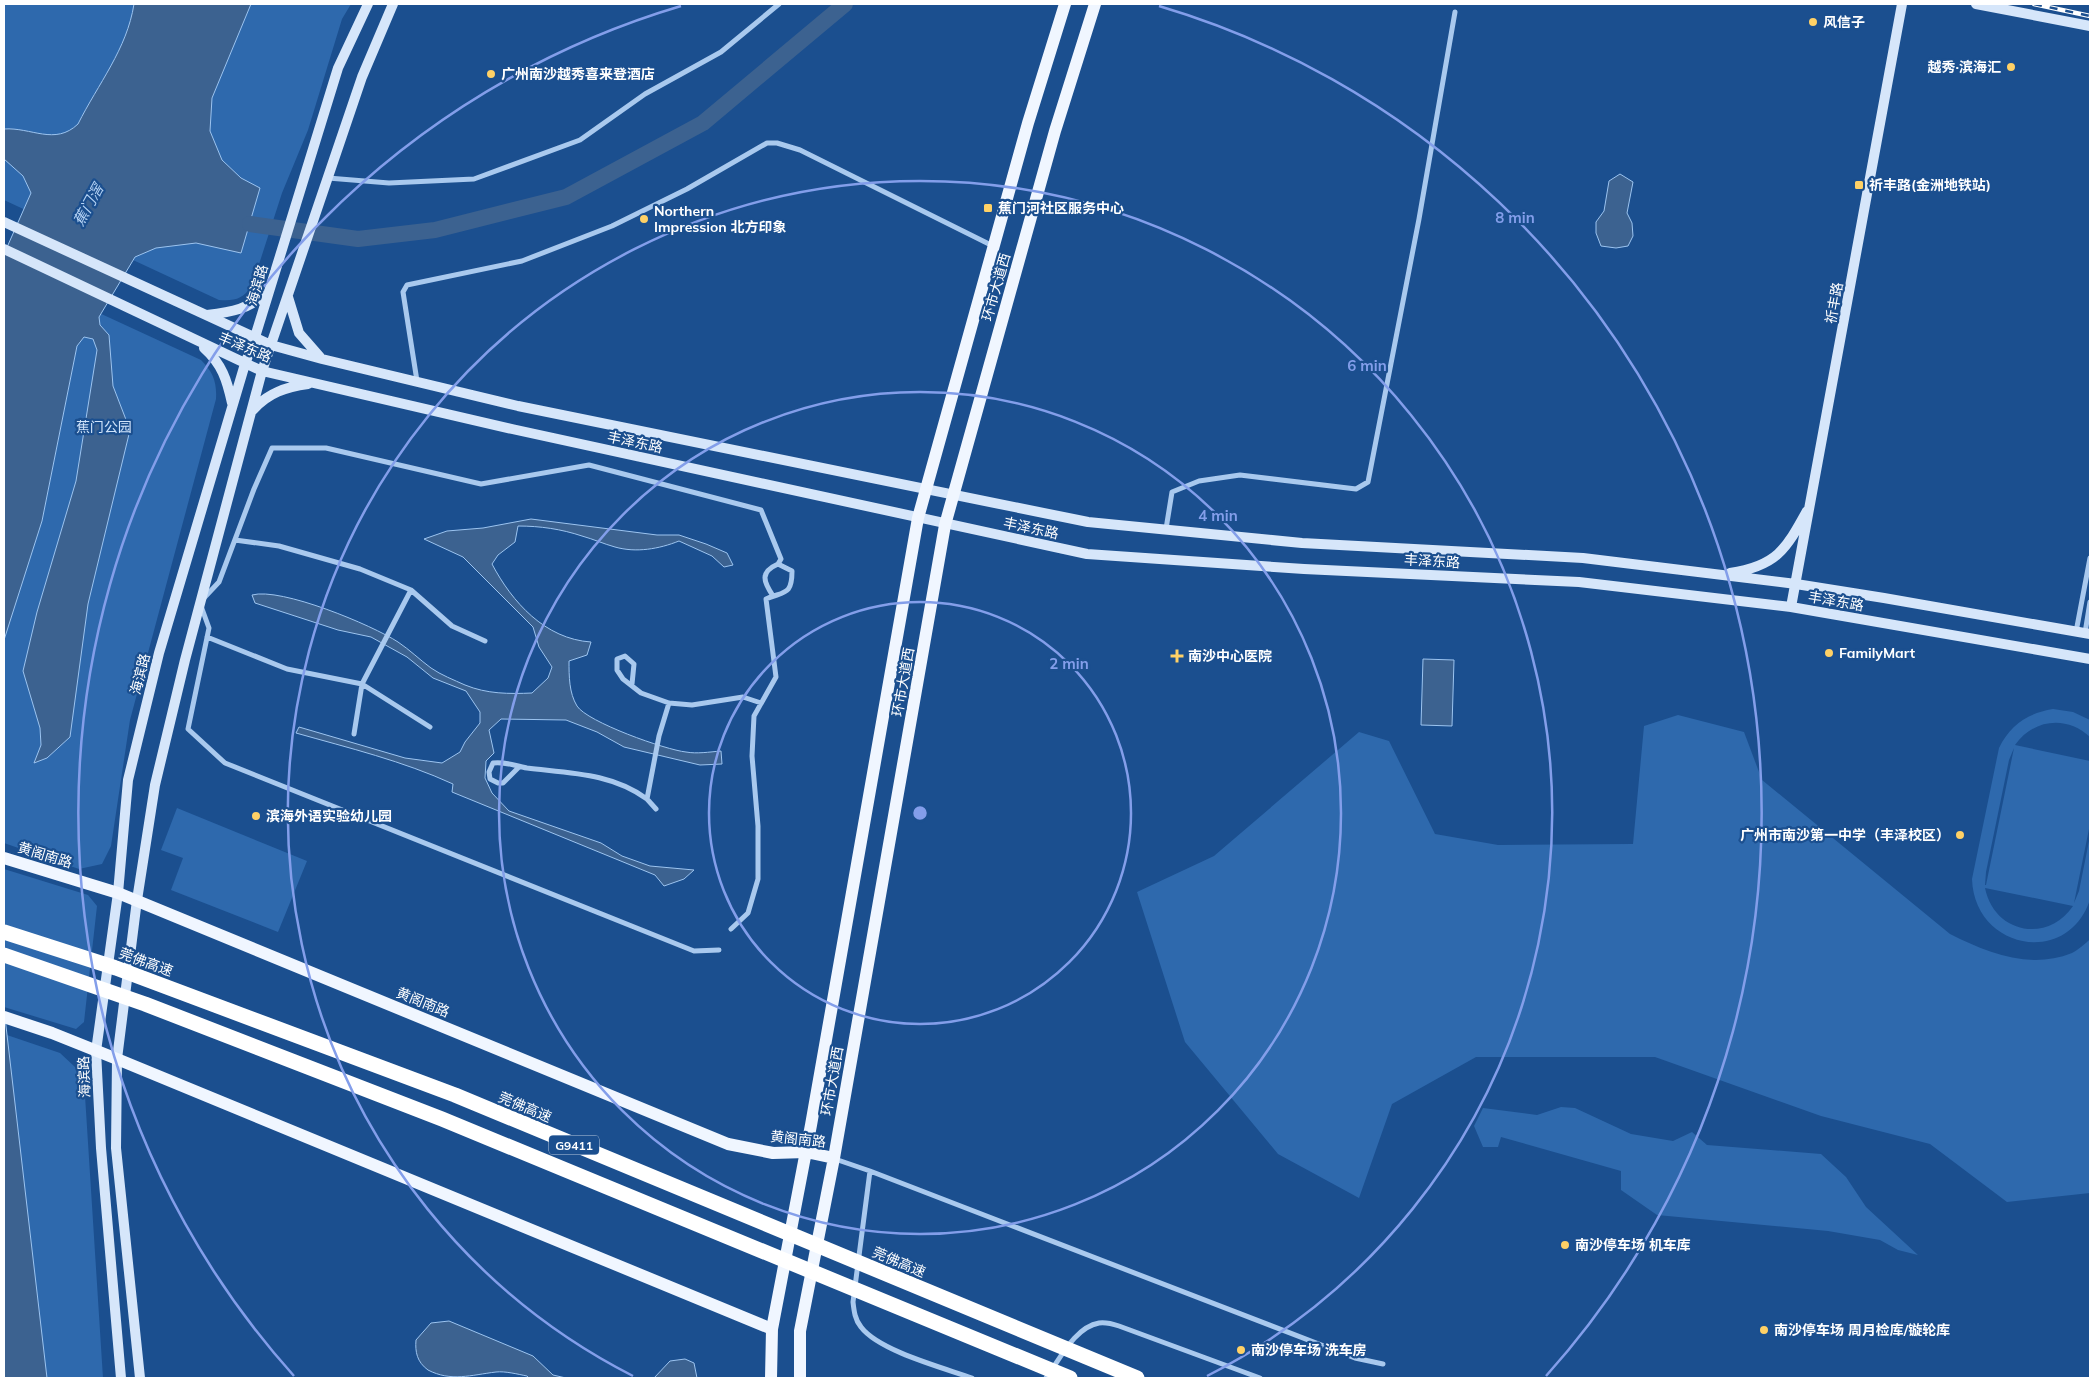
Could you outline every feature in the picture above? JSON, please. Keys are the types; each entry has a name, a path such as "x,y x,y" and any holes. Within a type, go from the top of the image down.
{"highway":[{"name":"莞佛高速","path":"4,932 116,968 455,1096 1137,1378"},
{"name":"G9411","path":"4,955 145,1004 442,1119 1070,1378"}],"main road":[{"name":"海滨路","path":"121,1378 101,1148 96,1052 118,893 128,780 159,653 232,406 338,68 368,4"},
{"path":"140,1378 116,1148 117,1059 154,785 200,602 262,371 362,77 393,4"},
{"name":"环市大道西","path":"772,1378 772,1328 806,1152 918,518 1028,123 1065,4"},
{"name":"环市大道西","path":"800,1378 800,1331 834,1158 945,525 1055,131 1095,4"},
{"name":"祈丰路","path":"1791,607 1812,503 1902,4"},
{"path":"1976,4 2090,26"},
{"name":"丰泽东路","path":"4,222 271,345 518,406 926,490 1088,522 1302,543 1584,558 1718,574 1884,598 2083,633"},
{"name":"丰泽东路","path":"4,249 262,371 512,429 945,525 1087,554 1304,569 1579,582 1791,607 2090,659"},
{"path":"207,315 246,308 269,291"},
{"path":"288,297 299,334 322,359"},
{"path":"194,340 213,356 224,372 232,406"},
{"path":"252,411 262,400 276,392 291,386 316,384"},
{"path":"1718,574 1743,571 1768,563 1788,545 1812,503"},
{"name":"黄阁南路","path":"4,858 137,900 728,1144 773,1153 806,1152 834,1158"},
{"path":"4,1017 52,1033 117,1059 772,1328"}],"street":[{"path":"328,178 389,183 474,179 580,140 645,94 721,52 779,4"},
{"path":"1166,530 1172,492 1199,481 1240,475 1356,489 1368,482 1419,219 1455,12"},
{"path":"417,381 403,292 407,285 522,261 605,229 687,189 767,142 776,142 800,150 994,247"},
{"path":"719,950 694,951 225,763 188,729 209,628 200,602 219,582 254,489 272,448 326,448 481,484 589,465 761,510 781,559 778,564 768,569 765,575 768,588 773,596"},
{"path":"235,540 279,546 297,551 360,570 411,590 452,626 485,641"},
{"path":"2083,633 2090,558"},
{"path":"731,929 748,913 758,879 758,826 752,756 754,716 776,677 766,599 784,594 790,587 792,578 792,571 778,564"},
{"path":"354,734 362,684 378,652 392,630 411,590"},
{"path":"2083,633 2090,602"},
{"path":"207,637 287,670 362,684 430,727"},
{"path":"632,684 634,664 625,656 617,658 617,670 623,679 632,684 641,693 669,703 692,705 743,697 761,702"},
{"path":"647,800 659,736 669,703"},
{"path":"519,767 503,783 490,779 489,772 493,764 503,762 519,767 592,776 621,784 647,800 656,809"},
{"path":"834,1158 1356,1358 1383,1364"},
{"path":"870,1171 853,1302 855,1316 862,1328 893,1349 972,1378"},
{"path":"1046,1378 1076,1336 1090,1326 1102,1322 1119,1326 1260,1378"}],"green space":[{"path":"4,4 351,4 342,19 308,130 282,193 252,286 245,294 230,300 219,300 4,200"},
{"name":"蕉门公园","path":"4,269 201,360 209,369 216,387 216,399 130,720 111,846 102,864 79,869 4,843"},
{"path":"2053,709 2073,712 2090,720 2090,737 2071,725 2051,723 2031,730 2022,736 2015,745 2090,761 2090,824 2074,903 2079,891 2090,836 2090,899 2076,924 2059,937 2040,942 2021,941 2003,933 1987,920 1976,902 1972,879 1999,748 2003,740 2021,721","holes":["2014,748 1986,885 1985,885 2009,760","1985,888 2073,906 2062,918 2050,926 2036,929 2023,928 2010,923 1999,915 1990,903"]},
{"path":"1678,715 1744,732 1762,780 1950,934 1994,953 2010,957 2041,960 2072,953 2090,939 2090,1193 2007,1202 1930,1144 1821,1116 1655,1057 1476,1057 1392,1104 1359,1198 1278,1154 1185,1042 1137,892 1214,856 1359,732 1389,741 1435,834 1498,845 1633,844 1644,726"},
{"path":"177,808 307,861 278,932 171,890 183,858 161,850"},
{"path":"4,869 88,895 97,906 84,1022 76,1029 4,1007"},
{"path":"4,1034 60,1053 75,1067 84,1080 103,1378 4,1378"},
{"path":"1561,1107 1575,1108 1631,1134 1673,1141 1692,1132 1707,1145 1821,1154 1846,1177 1866,1207 1918,1255 1898,1250 1880,1240 1828,1231 1657,1215 1621,1190 1621,1171 1501,1137 1498,1147 1483,1147 1474,1126 1483,1108 1537,1115"}],"water":[{"name":"蕉门滘","path":"134,4 251,4 212,98 210,131 222,160 241,178 260,188 241,253 196,243 156,248 135,257 99,317 100,325 109,335 113,386 130,430 88,604 70,737 47,758 34,763 41,745 40,728 23,671 37,612 76,481 97,350 93,339 84,337 77,346 42,521 4,640 4,254 31,193 23,176 4,159 4,129 52,135 61,134 78,124 111,66 125,36"},
{"path":"1620,174 1633,182 1627,213 1632,223 1633,236 1628,246 1616,248 1601,246 1596,233 1596,222 1604,211 1609,181"},
{"path":"531,519 657,535 679,535 727,553 733,565 724,567 712,556 679,541 655,548 631,550 558,530 518,526 515,542 498,555 492,564 509,592 532,616 559,634 591,642 587,655 569,661 572,696 577,706 595,720 662,746 690,753 721,751 722,764 700,765 624,747 597,732 566,720 501,719 489,730 494,753 486,761 485,778 492,793 509,811 601,843 622,856 650,866 694,870 684,879 664,886 655,875 452,792 453,784 415,768 296,733 299,727 405,758 442,763 460,752 465,742 480,723 480,712 466,691 433,678 407,657 371,637 338,630 255,603 252,595 266,594 304,602 368,626 398,642 439,673 473,688 498,693 532,693 548,678 552,667 539,647 533,627 463,557 424,539 447,531 483,528"},
{"path":"1423,659 1454,660 1452,726 1421,725"},
{"path":"4,1009 47,1378 4,1378"},
{"path":"449,1321 533,1356 553,1375 566,1378 529,1378 527,1376 500,1372 453,1377 436,1374 421,1364 416,1349 416,1340 431,1323"},
{"path":"685,1359 694,1363 697,1378 654,1378 670,1361"}],"waterway":[{"path":"250,224 358,239 435,230 566,197 703,123 845,4"}],"railway":[{"path":"2034,4 2090,16"}],"place":[{"name":"风信子","path":"1813,22"},
{"name":"越秀·滨海汇","path":"2011,67"},
{"name":"广州南沙越秀喜来登酒店","path":"491,74"},
{"name":"祈丰路(金洲地铁站)","path":"1859,185"},
{"name":"蕉门河社区服务中心","path":"988,208"},
{"name":"Northern Impression 北方印象","path":"644,219"},
{"name":"FamilyMart","path":"1829,653"},
{"name":"南沙中心医院","path":"1177,656"},
{"name":"滨海外语实验幼儿园","path":"256,816"},
{"name":"广州市南沙第一中学（丰泽校区）","path":"1960,835"},
{"name":"南沙停车场 机车库","path":"1565,1245"},
{"name":"南沙停车场 周月检库/镟轮库","path":"1764,1330"},
{"name":"南沙停车场 洗车房","path":"1241,1350"}]}
